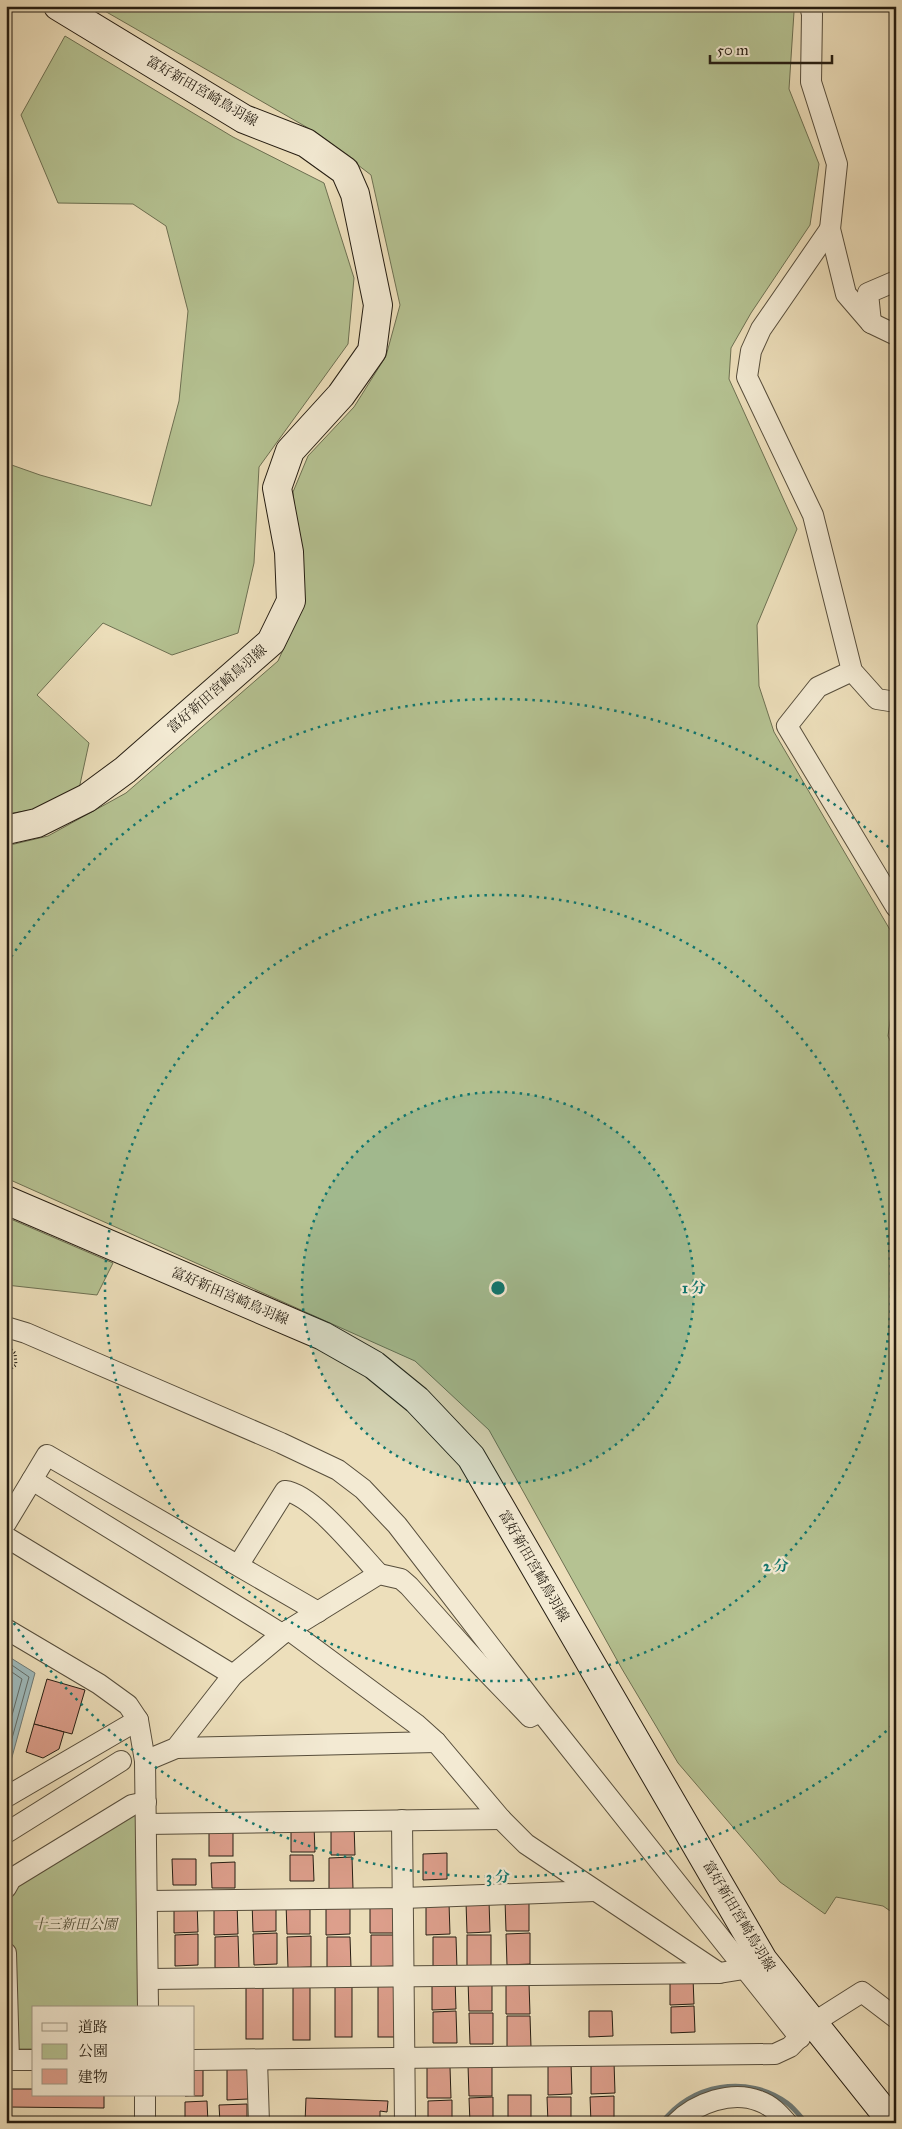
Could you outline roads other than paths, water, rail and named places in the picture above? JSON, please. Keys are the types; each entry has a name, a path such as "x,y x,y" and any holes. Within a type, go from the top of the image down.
{"main road":[{"name":"富好新田宮崎鳥羽線","path":"6,830 37,823 87,798 125,770 271,642 291,601 289,552 277,488 290,451 341,395 372,351 378,305 355,194 345,171 306,143 244,119 58,6"},
{"name":"富好新田宮崎鳥羽線","path":"6,1200 323,1336 374,1365 417,1400 471,1458 806,2031 893,2123"}],"street":[{"path":"810,6 812,14 811,82 837,164 830,229 846,294 871,322 896,336"},
{"path":"830,229 761,329 750,351 747,377 813,515 852,671 877,699 896,702"},
{"path":"871,322 868,293 896,281"},
{"path":"852,671 818,688 787,726 896,907"},
{"path":"6,1327 26,1333 280,1443 351,1478 397,1526 744,1969 806,2031"},
{"path":"6,1523 47,1455 239,1564 318,1612"},
{"path":"32,1480 286,1632 416,1724 436,1742 501,1819 526,1844 719,1973"},
{"path":"239,1564 285,1491 305,1499 318,1510 379,1574 400,1579 409,1586 478,1663 530,1717 541,1712"},
{"path":"6,1538 233,1675"},
{"path":"176,1748 233,1675 286,1632 379,1574"},
{"path":"6,1629 99,1684 128,1705 138,1720 145,1761 148,2006"},
{"path":"6,1798 138,1720"},
{"path":"145,1761 176,1748 436,1742"},
{"path":"6,1833 121,1761"},
{"path":"6,1888 11,1879 132,1805 146,1802"},
{"path":"146,1824 501,1819"},
{"path":"402,1820 405,2123"},
{"path":"148,1902 404,1898 595,1891"},
{"path":"6,1953 7,2060 32,2060"},
{"path":"148,1979 719,1973 744,1969"},
{"path":"195,2060 774,2054 790,2047 806,2031 862,1992 896,2018"},
{"path":"257,2060 259,2123"},
{"path":"145,2096 145,2123"},
{"path":"676,2123 686,2114 704,2103 738,2098 758,2100 768,2105 787,2123"}],"water":[{"path":"6,1655 35,1673 6,1779"}],"waterway":[{"path":"662,2123 688,2099 704,2092 738,2086 755,2088 772,2094 790,2105 806,2123"}],"park label":[{"name":"十三新田公園","path":"75,1924"}]}
